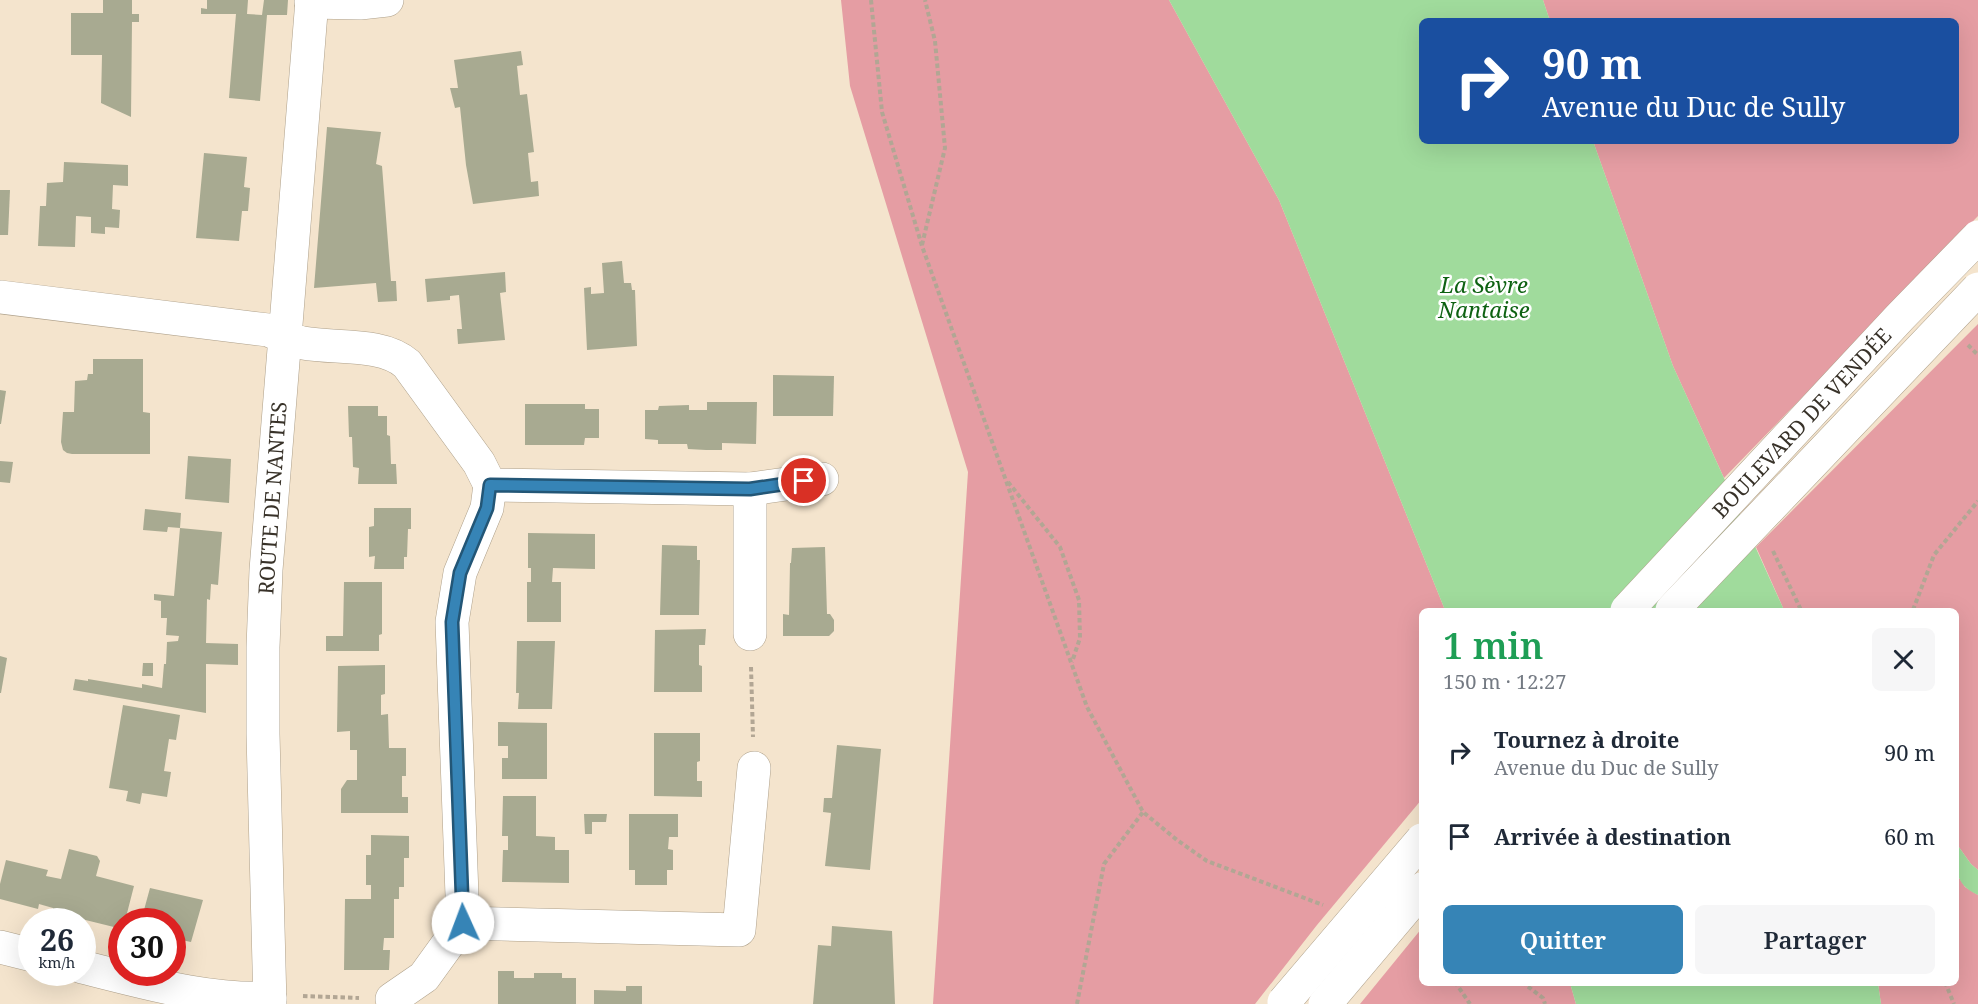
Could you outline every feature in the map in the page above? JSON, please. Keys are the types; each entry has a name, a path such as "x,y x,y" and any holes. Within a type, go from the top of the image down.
{"main road":[{"path":"312,1 360,3 383,0"},
{"name":"ROUTE DE NANTES","path":"270,1001 263,734 266,570 312,1"},
{"name":"BOULEVARD DE VENDÉE","path":"1629,608 1899,317 1978,237"},
{"name":"BOULEVARD DE VENDÉE","path":"1674,608 1978,289"},
{"path":"0,297 268,330 302,343 387,353 399,357 408,364 479,463 490,485 487,508 460,573 452,622 463,923 424,977 392,999"},
{"path":"490,485 750,489 822,479"},
{"path":"750,489 750,634"},
{"path":"463,923 739,930 754,768"},
{"path":"1284,1002 1419,844"},
{"path":"1325,1004 1419,893"},
{"path":"0,947 18,952"},
{"path":"96,970 180,991 225,998 270,1001"}],"path":[{"path":"871,0 882,112 922,246 1087,707 1143,812 1207,861 1325,906"},
{"path":"922,246 945,148 935,41 925,0"},
{"path":"1006,480 1060,547 1079,600 1080,638 1072,662"},
{"path":"1914,608 1934,555 1978,501"},
{"path":"750,634 754,768"},
{"path":"1077,1004 1104,864 1143,812"},
{"path":"1458,986 1470,1003"},
{"path":"1527,986 1543,998 1545,1004"},
{"path":"1946,986 1953,1004"},
{"path":"270,1001 298,995 392,999"}],"shaded area":[{"path":"841,0 1169,0 1279,200 1444,608 1419,608 1419,803 1317,925 1255,1004 933,1004 968,472 850,86"},
{"path":"1543,0 1978,0 1978,216 1724,478 1673,366 1594,144 1959,144 1959,18 1549,18"},
{"path":"1978,324 1978,870 1959,847 1959,608 1783,608 1756,547"},
{"path":"1959,878 1965,887 1978,895 1978,1004 1881,1004 1878,986 1959,986"},
{"path":"1419,932 1419,986 1571,986 1576,1004 1360,1004"}],"water":[{"name":"La Sèvre Nantaise","path":"1169,0 1543,0 1549,18 1419,18 1419,144 1594,144 1673,366 1783,608 1444,608 1279,200"},
{"path":"1959,847 1978,870 1978,895 1970,891 1960,880"},
{"path":"1571,986 1878,986 1881,1004 1576,1004"}],"building":[{"path":"103,0 132,0 132,14 139,14 139,22 132,22 131,117 101,103 102,55 71,55 71,13 103,13"},
{"path":"207,0 248,0 247,14 262,15 264,0 288,0 287,15 267,15 260,101 229,98 236,14 201,14 201,8 207,9"},
{"path":"521,51 523,65 517,66 520,95 527,94 534,152 528,153 531,182 538,181 539,196 473,204 460,107 455,108 450,88 458,88 454,60"},
{"path":"327,127 381,132 376,164 382,166 391,281 396,281 397,301 378,302 376,283 314,288"},
{"path":"204,153 247,157 244,187 250,188 248,211 242,211 239,241 196,238"},
{"path":"64,162 128,165 128,186 113,185 112,209 120,210 119,228 105,227 105,234 91,233 91,217 76,216 75,247 38,246 40,206 46,206 47,183 63,182"},
{"path":"0,190 10,190 8,235 0,235"},
{"path":"622,261 624,283 631,283 632,290 635,290 637,346 587,350 584,288 591,287 591,294 604,293 602,263"},
{"path":"505,272 506,292 500,293 505,340 458,344 457,329 462,329 459,295 450,296 450,300 427,302 425,279"},
{"path":"93,359 143,359 143,412 150,413 150,454 72,454 63,450 61,442 63,412 74,412 75,381 87,380 88,374 93,374"},
{"path":"773,375 834,376 833,416 773,416"},
{"path":"0,390 6,391 1,424 0,424"},
{"path":"707,402 757,402 756,444 722,443 722,450 706,450 688,449 687,444 658,444 658,440 645,439 645,410 658,410 659,406 689,405 689,410 707,410"},
{"path":"525,404 585,404 585,409 599,409 599,438 585,438 584,445 525,445"},
{"path":"348,406 378,406 378,416 387,416 391,464 396,464 397,484 358,484 359,468 353,467"},
{"path":"188,456 231,459 229,503 185,499"},
{"path":"0,461 13,462 10,483 0,482"},
{"path":"374,508 411,508 411,529 408,529 404,569 374,569 375,556 369,557 369,527 374,526"},
{"path":"145,509 181,513 180,528 168,527 167,532 143,530"},
{"path":"180,528 222,532 218,585 211,584 210,600 207,599 206,643 238,644 238,665 206,664 206,713 73,690 75,679 142,688 142,684 162,688 167,642 178,641 179,636 166,635 167,618 161,618 161,601 154,600 154,594 174,596"},
{"path":"528,533 595,534 595,569 553,568 552,582 561,582 561,622 527,622 527,582 531,582 531,568 528,568"},
{"path":"662,545 697,546 697,560 700,560 699,615 660,615"},
{"path":"825,547 827,614 830,614 834,620 834,631 829,636 783,636 783,614 789,615 792,548"},
{"path":"344,582 382,582 382,634 379,635 379,651 326,651 326,636 343,636"},
{"path":"706,629 705,645 699,645 702,692 654,692 655,630"},
{"path":"517,641 555,641 552,709 518,709"},
{"path":"0,656 7,658 1,693 0,693"},
{"path":"143,663 153,663 153,676 142,676"},
{"path":"385,665 385,694 381,695 381,715 388,714 389,748 406,748 406,776 402,776 402,797 408,797 408,813 341,813 341,789 347,780 357,780 357,750 350,750 350,731 337,732 338,666"},
{"path":"123,705 180,715 176,740 169,739 164,771 171,772 167,797 142,793 140,804 126,801 128,791 109,788"},
{"path":"498,722 547,723 547,779 502,779 502,758 508,758 508,746 498,746"},
{"path":"654,733 700,733 697,781 702,781 702,797 654,796"},
{"path":"837,745 881,749 870,870 825,866 831,813 823,812 824,798 832,798"},
{"path":"503,796 536,796 536,836 555,837 555,850 569,850 569,883 502,882 503,850 508,850 508,836 502,836"},
{"path":"584,814 607,814 606,822 592,822 592,834 585,834"},
{"path":"629,814 678,814 678,837 669,837 668,849 673,850 673,870 667,870 667,885 635,885 635,870 629,870"},
{"path":"371,835 409,836 409,858 404,858 404,887 399,887 399,899 394,899 394,938 384,938 383,950 390,950 389,970 344,970 345,899 371,899 371,885 366,885 366,855 371,855"},
{"path":"69,849 97,856 100,861 96,876 134,886 128,908 108,908 108,926 96,923 96,908 53,908 39,904 38,908 34,908 0,899 0,884 6,860 48,870 46,876 61,879"},
{"path":"150,888 203,900 191,942 186,941 186,908 145,908"},
{"path":"832,926 892,931 895,1004 813,1004 818,945 831,946"},
{"path":"498,971 514,971 514,978 534,978 534,973 562,973 562,978 576,978 576,1004 498,1004"},
{"path":"626,986 642,986 642,1004 594,1004 594,990 626,991"}],"route":[{"path":"463,923 452,622 460,573 487,508 490,485 750,489 804,481"}]}
